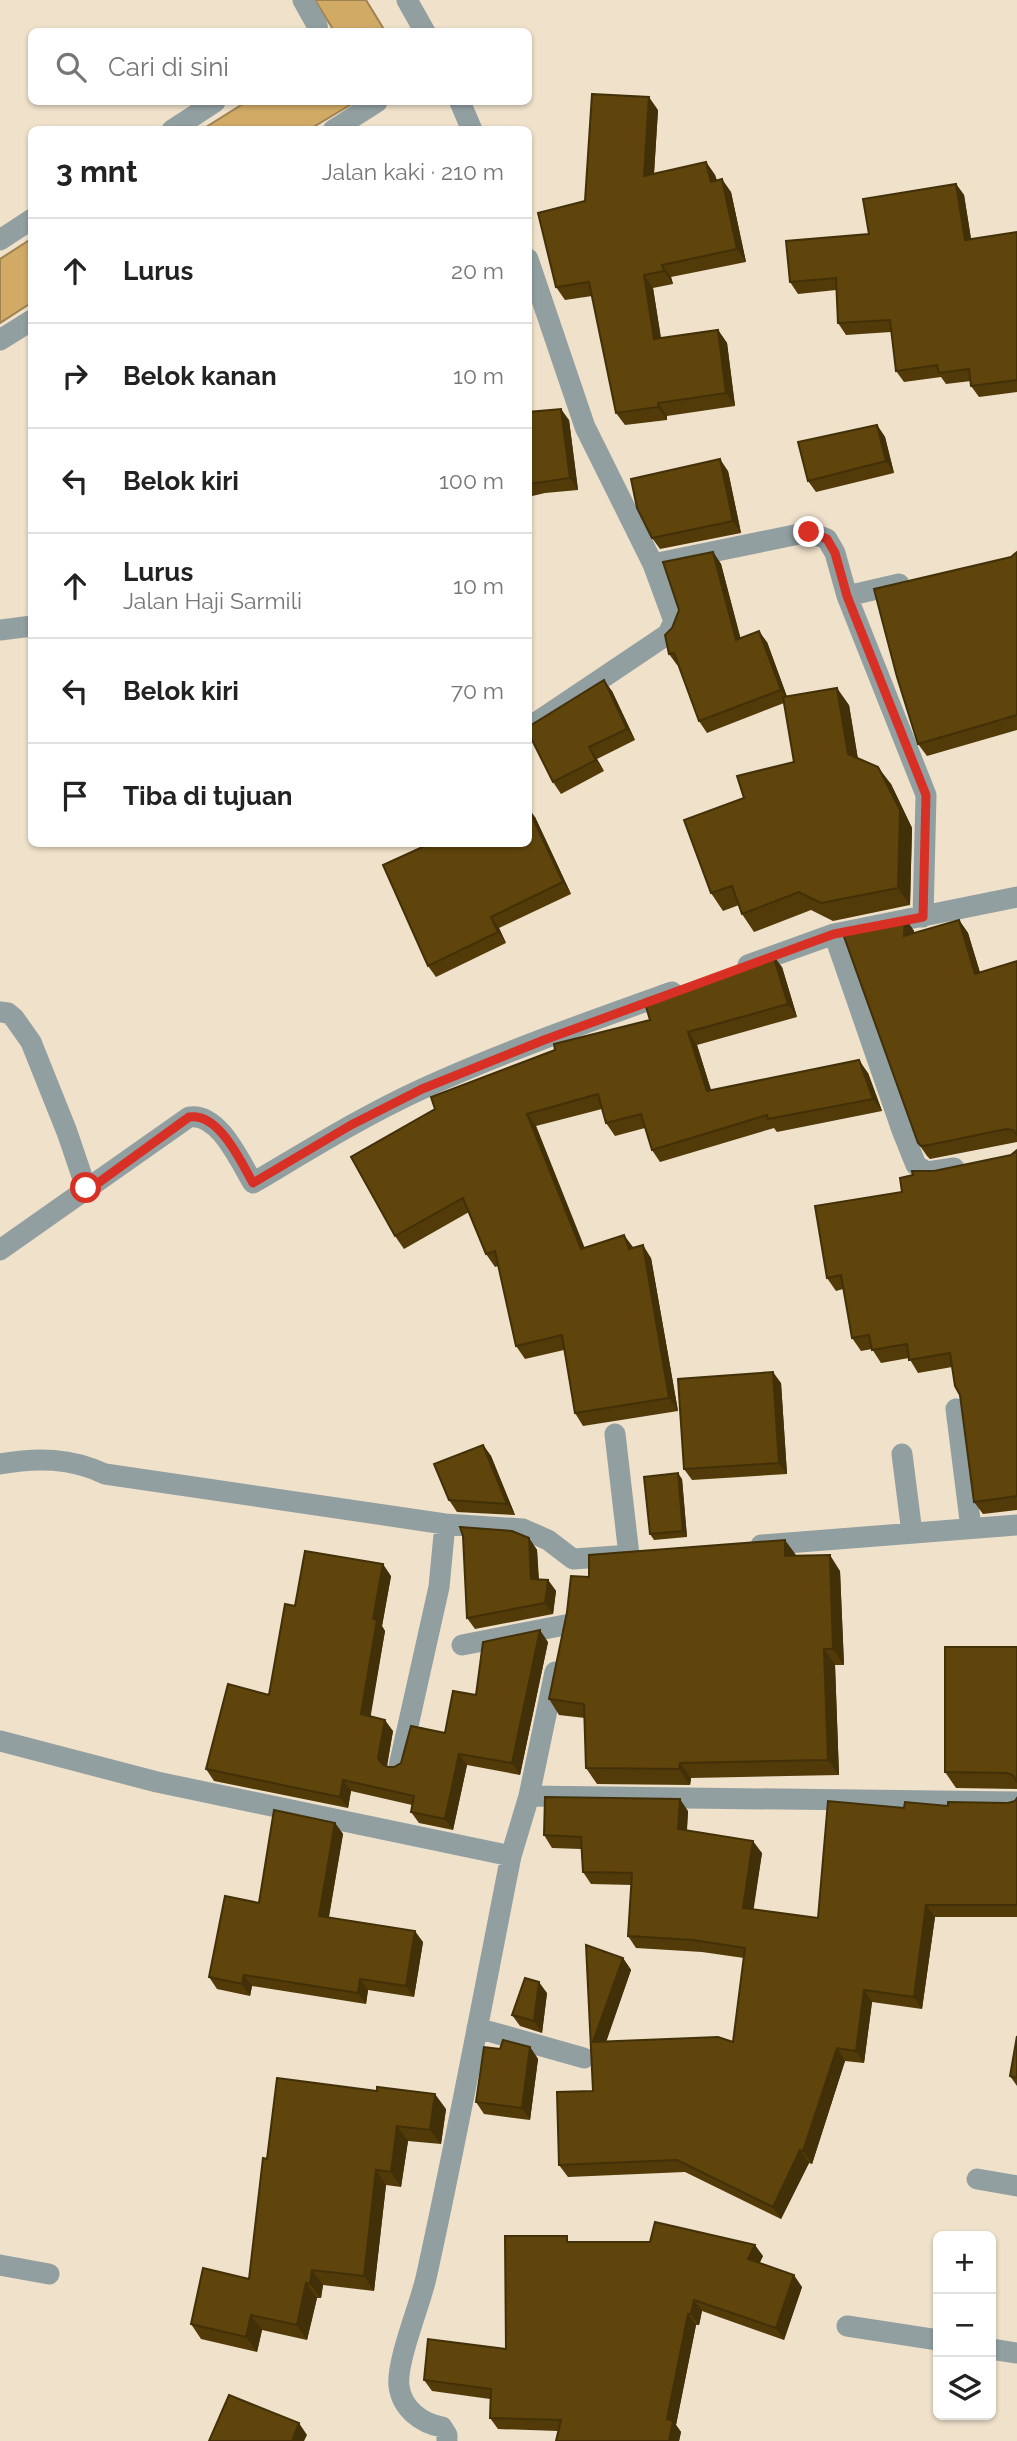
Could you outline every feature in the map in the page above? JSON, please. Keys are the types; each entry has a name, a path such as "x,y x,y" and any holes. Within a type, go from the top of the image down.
{"street":[{"path":"303,0 317,28"},
{"path":"407,0 423,28"},
{"path":"178,126 210,105"},
{"path":"339,126 372,105"},
{"path":"461,105 470,126"},
{"path":"0,240 28,222"},
{"path":"532,282 535,300 584,427 653,564 674,621 668,634 532,725"},
{"path":"0,340 28,322"},
{"path":"653,564 809,532 827,539 926,795 923,917"},
{"path":"847,596 912,581"},
{"path":"0,630 28,626"},
{"path":"729,972 834,934 1017,897"},
{"path":"834,934 916,1165 927,1172 978,1163"},
{"path":"0,1250 189,1117 204,1117 213,1124 228,1140 253,1183 351,1125 422,1089 689,986"},
{"path":"0,1012 8,1013 14,1018 31,1042 86,1188"},
{"path":"956,1409 971,1528"},
{"path":"615,1434 629,1555"},
{"path":"902,1454 912,1533"},
{"path":"0,1464 55,1460 83,1464 105,1474 445,1524 523,1530 548,1540 572,1570 629,1555 656,1553"},
{"path":"399,1766 439,1587 445,1524"},
{"path":"737,1547 1017,1525"},
{"path":"447,2441 442,2427 427,2424 405,2405 399,2386 401,2368 425,2281 511,1856 529,1796 568,1603"},
{"path":"462,1645 565,1625"},
{"path":"0,1741 158,1782 511,1856"},
{"path":"529,1796 1017,1802"},
{"path":"477,2028 584,2058"},
{"path":"977,2179 1017,2186"},
{"path":"0,2264 49,2274"},
{"path":"847,2326 933,2339"},
{"path":"996,2350 1017,2353"}],"shaded area":[{"path":"315,0 366,0 383,28 332,28"},
{"path":"241,105 350,105 315,126 208,126"},
{"path":"28,241 28,305 0,323 0,259"}],"building":[{"path":"592,94 649,97 644,176 706,162 711,182 722,179 737,249 662,265 664,271 644,275 654,339 718,330 726,393 658,403 658,407 616,413 589,282 556,287 538,213 585,201"},
{"path":"956,184 965,240 1017,232 1017,380 971,386 969,369 939,373 937,365 896,371 890,320 838,323 836,278 790,282 786,241 869,234 863,199"},
{"path":"561,409 570,478 532,483 532,412"},
{"path":"877,425 886,461 808,481 798,442"},
{"path":"720,459 733,521 652,538 637,508 631,479"},
{"path":"713,552 736,640 759,631 781,690 699,721 674,653 669,654 665,635 672,628 679,610 663,562"},
{"path":"1017,552 1017,715 918,744 874,589 1011,557"},
{"path":"604,680 627,729 589,747 596,760 553,782 532,740 532,725"},
{"path":"837,688 848,754 878,767 900,810 898,888 821,903 799,892 742,914 732,886 711,893 684,820 744,798 737,776 794,762 783,697"},
{"path":"532,816 563,882 491,917 498,932 428,966 383,865 422,847 532,847"},
{"path":"905,918 904,936 959,920 975,974 1017,961 1017,1135 1013,1130 1006,1129 929,1145 921,1146 918,1143 842,931"},
{"path":"773,955 788,1004 688,1032 707,1091 859,1060 873,1099 768,1119 767,1115 652,1150 641,1114 606,1123 598,1094 527,1114 581,1249 624,1235 629,1249 643,1245 669,1398 575,1413 562,1335 516,1346 495,1251 486,1254 463,1198 395,1236 351,1157 435,1109 431,1097 555,1050 554,1044 650,1020 644,1000"},
{"path":"1017,1150 1017,1496 974,1502 960,1395 955,1386 950,1353 909,1360 907,1344 872,1350 869,1335 852,1338 841,1275 827,1278 815,1206 902,1192 900,1178 913,1175 912,1171 934,1171 1011,1155"},
{"path":"773,1372 779,1463 684,1469 678,1379"},
{"path":"483,1445 507,1504 449,1500 434,1464"},
{"path":"678,1473 683,1531 650,1534 644,1477"},
{"path":"460,1527 512,1531 529,1538 531,1579 548,1580 545,1603 467,1618 463,1536"},
{"path":"785,1540 785,1556 830,1555 833,1649 824,1649 828,1760 680,1763 679,1769 586,1768 584,1704 549,1699 567,1612 571,1576 589,1577 589,1555"},
{"path":"305,1551 383,1564 373,1619 377,1620 361,1714 385,1720 378,1758 388,1767 401,1763 411,1726 445,1733 453,1691 476,1695 483,1642 540,1630 512,1763 459,1754 445,1819 411,1812 414,1796 343,1780 340,1797 206,1769 228,1684 269,1695 285,1604 295,1606"},
{"path":"945,1647 1017,1647 1017,1782 1013,1775 1007,1773 945,1772"},
{"path":"545,1797 680,1799 678,1829 753,1841 743,1908 818,1918 828,1801 904,1808 905,1802 948,1806 948,1802 1008,1803 1017,1798 1017,1905 926,1905 914,1997 864,1990 856,2051 837,2048 803,2151 800,2150 773,2207 677,2160 559,2165 557,2092 593,2091 586,1945 623,1958 593,2042 718,2037 733,2042 745,1948 693,1940 628,1936 632,1873 583,1872 581,1837 544,1835"},
{"path":"274,1810 335,1823 319,1916 415,1931 406,1986 360,1979 358,1993 244,1975 242,1984 209,1977 225,1896 259,1903"},
{"path":"525,1978 539,1982 534,2021 512,2015"},
{"path":"1017,2036 1017,2078 1010,2076"},
{"path":"503,2040 530,2047 522,2108 476,2102 484,2047 500,2049"},
{"path":"277,2078 377,2091 377,2087 435,2094 430,2130 397,2126 391,2172 376,2170 364,2276 312,2270 310,2284 306,2283 297,2325 251,2315 246,2337 191,2324 203,2268 249,2279 263,2158 267,2159"},
{"path":"655,2222 755,2245 748,2259 794,2275 776,2328 694,2300 691,2314 688,2314 667,2419 673,2421 669,2441 556,2441 561,2420 490,2418 491,2389 424,2380 428,2339 506,2349 505,2236 567,2236 567,2242 650,2242"},
{"path":"229,2395 299,2423 292,2441 209,2441"}],"route":[{"path":"86,1188 98,1183 189,1117 197,1116 204,1117 228,1140 253,1183 351,1125 422,1089 544,1040 834,934 923,917 926,795 847,596 835,553 827,539 809,532"}]}
